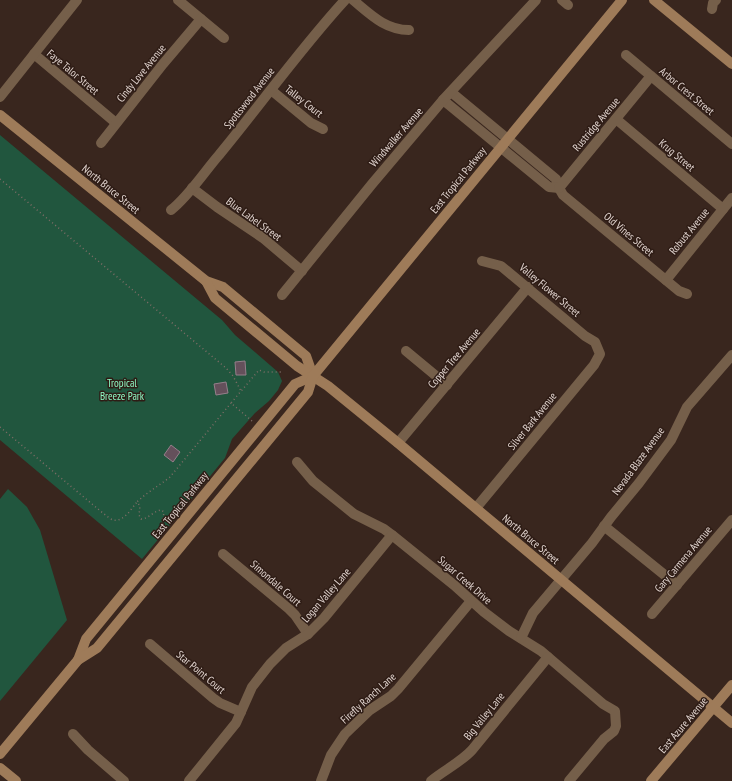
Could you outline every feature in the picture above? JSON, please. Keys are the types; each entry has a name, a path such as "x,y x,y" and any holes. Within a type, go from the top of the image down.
{"main road":[{"name":"East Tropical Parkway","path":"0,754 78,660 97,648 308,392 314,376 500,147 622,0"},
{"path":"654,0 732,64"},
{"name":"North Bruce Street","path":"0,115 206,281 223,287 306,356 314,376 398,443 732,723"},
{"name":"East Tropical Parkway","path":"78,660 86,639 295,384 314,376"},
{"name":"East Azure Avenue","path":"652,781 732,685"},
{"path":"0,768 16,781"}],"street":[{"path":"0,97 77,0"},
{"path":"178,0 224,38"},
{"name":"Spottswood Avenue","path":"171,210 192,188 302,50 345,0"},
{"path":"353,0 382,24 400,30 408,30"},
{"name":"Windwalker Avenue","path":"282,295 372,184 443,100 536,0"},
{"name":"Cindy Love Avenue","path":"101,142 201,19"},
{"name":"Faye Talor Street","path":"34,54 116,122"},
{"name":"Arbor Crest Street","path":"626,55 732,144"},
{"name":"Rustridge Avenue","path":"559,188 651,76"},
{"name":"Talley Court","path":"271,90 311,123 323,129"},
{"name":"Old Vines Street","path":"451,92 556,179 563,195 679,291 687,294"},
{"name":"Old Vines Street","path":"443,100 549,187 559,188"},
{"name":"Krug Street","path":"616,119 723,209"},
{"name":"Blue Label Street","path":"192,188 263,238 302,271"},
{"name":"Robust Avenue","path":"666,280 732,198"},
{"name":"Valley Flower Street","path":"482,261 501,266 585,336 595,342 598,347"},
{"name":"Copper Tree Avenue","path":"398,443 528,287"},
{"name":"Silver Bark Avenue","path":"476,508 594,365 600,354 598,347"},
{"path":"406,351 447,385"},
{"name":"Nevada Blaze Avenue","path":"520,638 533,613 592,543 663,451 671,440 688,407 732,355"},
{"name":"Sugar Creek Drive","path":"297,462 313,481 354,514 384,529 392,535 498,623 548,657 603,704 615,711 616,726 614,731 604,739 569,781"},
{"name":"Gary Carmena Avenue","path":"652,614 732,520"},
{"path":"604,526 677,585"},
{"name":"Logan Valley Lane","path":"189,781 232,729 252,687 277,656 286,648 308,634 324,618 392,535"},
{"name":"Simondale Court","path":"223,554 289,609 308,634"},
{"name":"Firefly Ranch Lane","path":"321,781 331,755 346,734 370,710 391,696 398,689 471,601"},
{"name":"Star Point Court","path":"150,644 213,698 220,703 241,712"},
{"name":"Big Valley Lane","path":"431,781 465,757 548,657"},
{"path":"73,734 88,750 124,781"}],"path":[{"path":"0,180 226,368 233,376 241,392"},
{"path":"0,427 104,514 112,520 120,519 126,516 142,496 162,484 170,477 259,370 264,372 282,371"},
{"path":"231,403 260,427"},
{"path":"137,502 140,506 139,515 141,519 144,519 158,510 162,510 164,513 162,522 165,526"}],"green space":[{"name":"Tropical Breeze Park","path":"0,135 222,320 235,335 278,372 282,381 278,390 269,401 255,413 232,439 225,458 142,559 0,440"},
{"path":"8,489 27,507 40,530 67,620 0,701 0,499"}],"building":[{"path":"245,361 246,375 236,375 235,362"},
{"path":"226,382 228,393 216,395 214,384"},
{"path":"171,445 180,452 173,462 164,455"}]}
